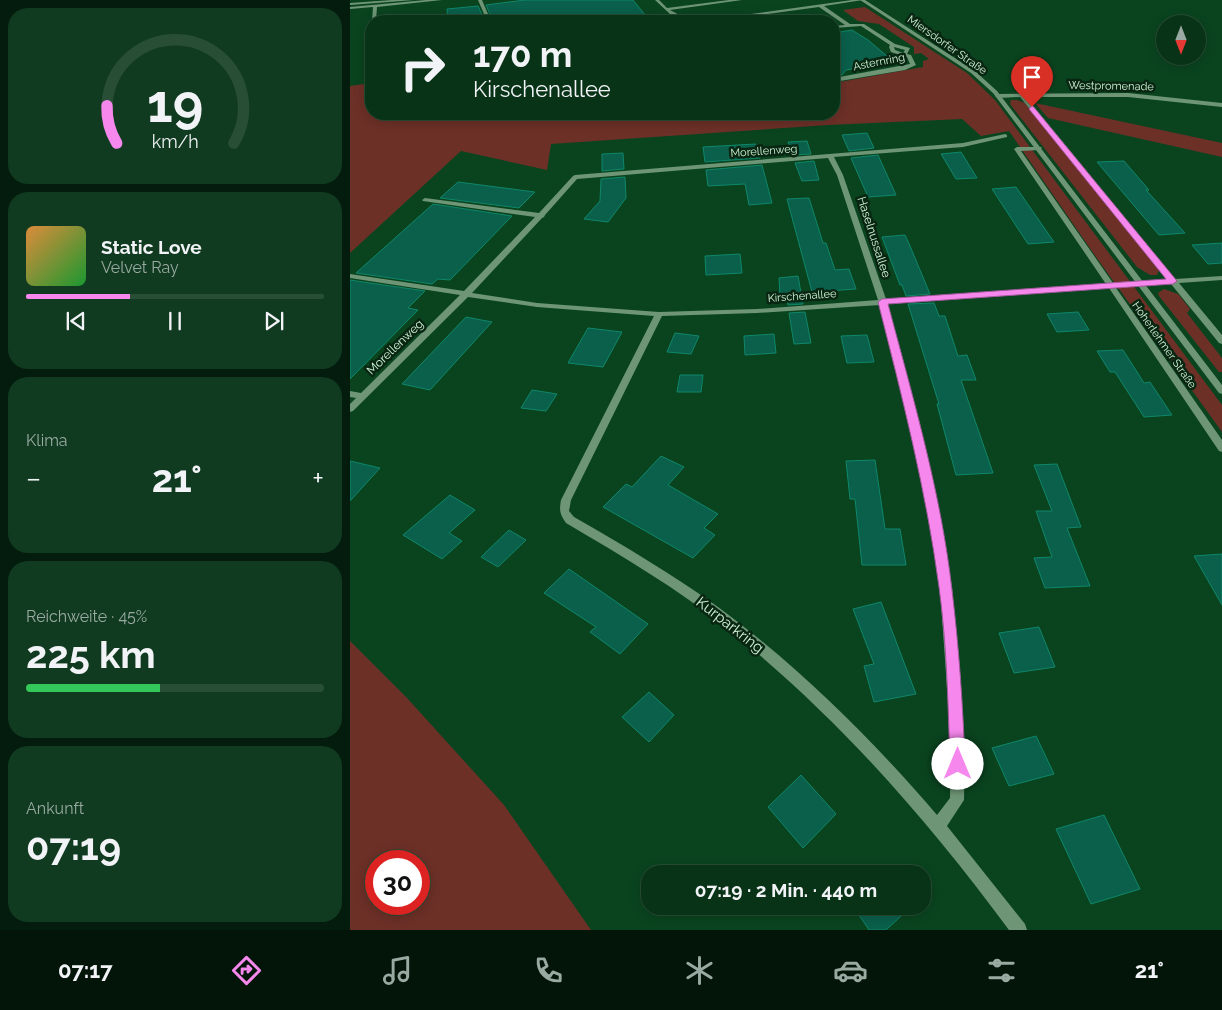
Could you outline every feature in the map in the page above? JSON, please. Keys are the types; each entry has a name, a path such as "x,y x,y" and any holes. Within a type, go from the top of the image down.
{"street":[{"path":"350,6 375,7 412,0"},
{"path":"350,6 440,0"},
{"path":"480,0 486,15"},
{"path":"657,0 671,15"},
{"path":"666,9 740,0"},
{"path":"753,15 862,0"},
{"name":"Miersdorfer Straße","path":"862,0 965,67 996,94"},
{"name":"Asternring","path":"820,6 833,15"},
{"path":"374,15 375,7"},
{"name":"Asternring","path":"840,20 848,25"},
{"name":"Asternring","path":"840,26 862,25 894,45 891,47 893,51 905,54 913,60 913,65 905,68 840,79"},
{"name":"Westpromenade","path":"996,94 1022,96 1128,95 1222,105"},
{"name":"Hoherlehmer Straße","path":"996,94 1039,148 1222,391"},
{"path":"1022,96 1222,342"},
{"name":"Morellenweg","path":"350,409 466,295 542,216 575,176 830,157 844,153 963,145 1006,136"},
{"name":"Hoherlehmer Straße","path":"1039,148 1017,149 1222,448"},
{"name":"Haselnussallee","path":"830,157 840,175 882,302 929,484 946,588 958,746 957,800 939,825"},
{"path":"425,200 542,216"},
{"path":"350,276 466,295"},
{"name":"Kirschenallee","path":"466,295 537,305 659,314 757,311 1222,278"},
{"name":"Kurparkring","path":"659,314 566,500 564,512 570,520 687,592 775,660 834,716 939,825 1019,930"},
{"path":"350,394 363,396"}],"shaded area":[{"path":"865,7 967,73 995,100 1222,405 1222,432 1096,257 1009,131 981,136 962,119 828,125 551,144 547,170 461,151 350,253 350,86 365,84 365,120 840,120 840,82 923,67 923,61 929,59 921,53 914,54 914,47 879,24 858,21 843,10"},
{"path":"1011,100 1025,103 1159,270 1157,275 1150,275 1137,267 1010,104"},
{"path":"1035,103 1222,143 1222,157 1048,118"},
{"path":"1164,289 1178,294 1190,309 1187,313 1222,358 1222,372 1219,372 1159,296 1158,293"},
{"path":"350,641 407,698 504,805 591,930 350,930"}],"building":[{"path":"525,0 633,0 645,15 490,15 486,5"},
{"path":"478,6 482,15 448,15 447,9"},
{"path":"852,30 868,40 895,63 846,70 840,75 840,32"},
{"path":"867,133 874,148 849,151 842,135"},
{"path":"807,141 811,154 792,155 788,142"},
{"path":"756,144 760,158 705,162 703,147"},
{"path":"961,152 977,178 956,179 941,154"},
{"path":"623,153 624,169 602,171 602,154"},
{"path":"878,155 896,195 868,197 851,158"},
{"path":"814,161 819,180 802,181 795,163"},
{"path":"1124,161 1149,190 1146,190 1185,233 1159,235 1097,162"},
{"path":"762,165 772,203 749,205 745,184 708,186 706,170"},
{"path":"625,177 626,198 608,222 584,219 600,201 601,179"},
{"path":"458,182 535,192 519,208 440,198"},
{"path":"1016,187 1054,242 1028,244 992,189"},
{"path":"809,198 823,243 826,243 835,270 849,269 856,289 812,292 787,199"},
{"path":"433,204 512,216 450,280 438,279 432,284 356,273"},
{"path":"905,235 930,294 906,296 902,285 900,285 882,237"},
{"path":"1222,243 1222,263 1208,264 1192,245"},
{"path":"740,254 742,273 706,275 705,256"},
{"path":"798,276 803,304 788,305 787,295 780,295 779,278"},
{"path":"350,280 425,291 408,308 418,310 350,379"},
{"path":"934,303 939,316 945,316 958,356 967,355 976,380 961,380 993,473 956,475 937,404 939,404 908,304"},
{"path":"805,312 811,343 794,344 789,313"},
{"path":"1078,312 1089,330 1057,332 1047,314"},
{"path":"466,317 492,322 430,390 402,384"},
{"path":"588,328 622,332 603,367 568,363"},
{"path":"675,333 699,336 691,354 667,352"},
{"path":"774,334 776,353 745,355 744,336"},
{"path":"867,335 874,362 847,363 841,336"},
{"path":"1123,350 1144,383 1150,382 1172,415 1144,417 1115,372 1110,372 1097,351"},
{"path":"680,375 703,375 701,392 677,392"},
{"path":"532,390 557,394 546,411 521,408"},
{"path":"661,456 684,467 668,485 718,514 704,528 715,535 693,558 603,507 626,484 632,487"},
{"path":"875,460 885,529 900,529 906,565 862,565 855,499 850,499 846,461"},
{"path":"350,461 380,468 350,501"},
{"path":"1057,464 1081,527 1067,528 1090,586 1045,588 1034,558 1052,557 1036,511 1052,511 1034,465"},
{"path":"450,495 475,510 449,533 462,541 442,559 403,535"},
{"path":"509,530 526,540 498,567 481,557"},
{"path":"1222,554 1222,605 1194,556"},
{"path":"569,569 648,624 620,654 590,632 596,627 544,593"},
{"path":"881,602 916,694 874,702 864,666 874,664 853,609"},
{"path":"1039,627 1055,667 1014,673 999,633"},
{"path":"649,692 674,715 649,742 622,717"},
{"path":"1036,736 1054,774 1009,786 992,748"},
{"path":"801,775 836,814 803,848 768,807"},
{"path":"1104,815 1140,889 1091,904 1056,829"},
{"path":"859,915 902,915 886,930 869,930"}],"route":[{"path":"958,764 954,680 946,588 929,484 882,302 1173,281 1032,107"}]}
